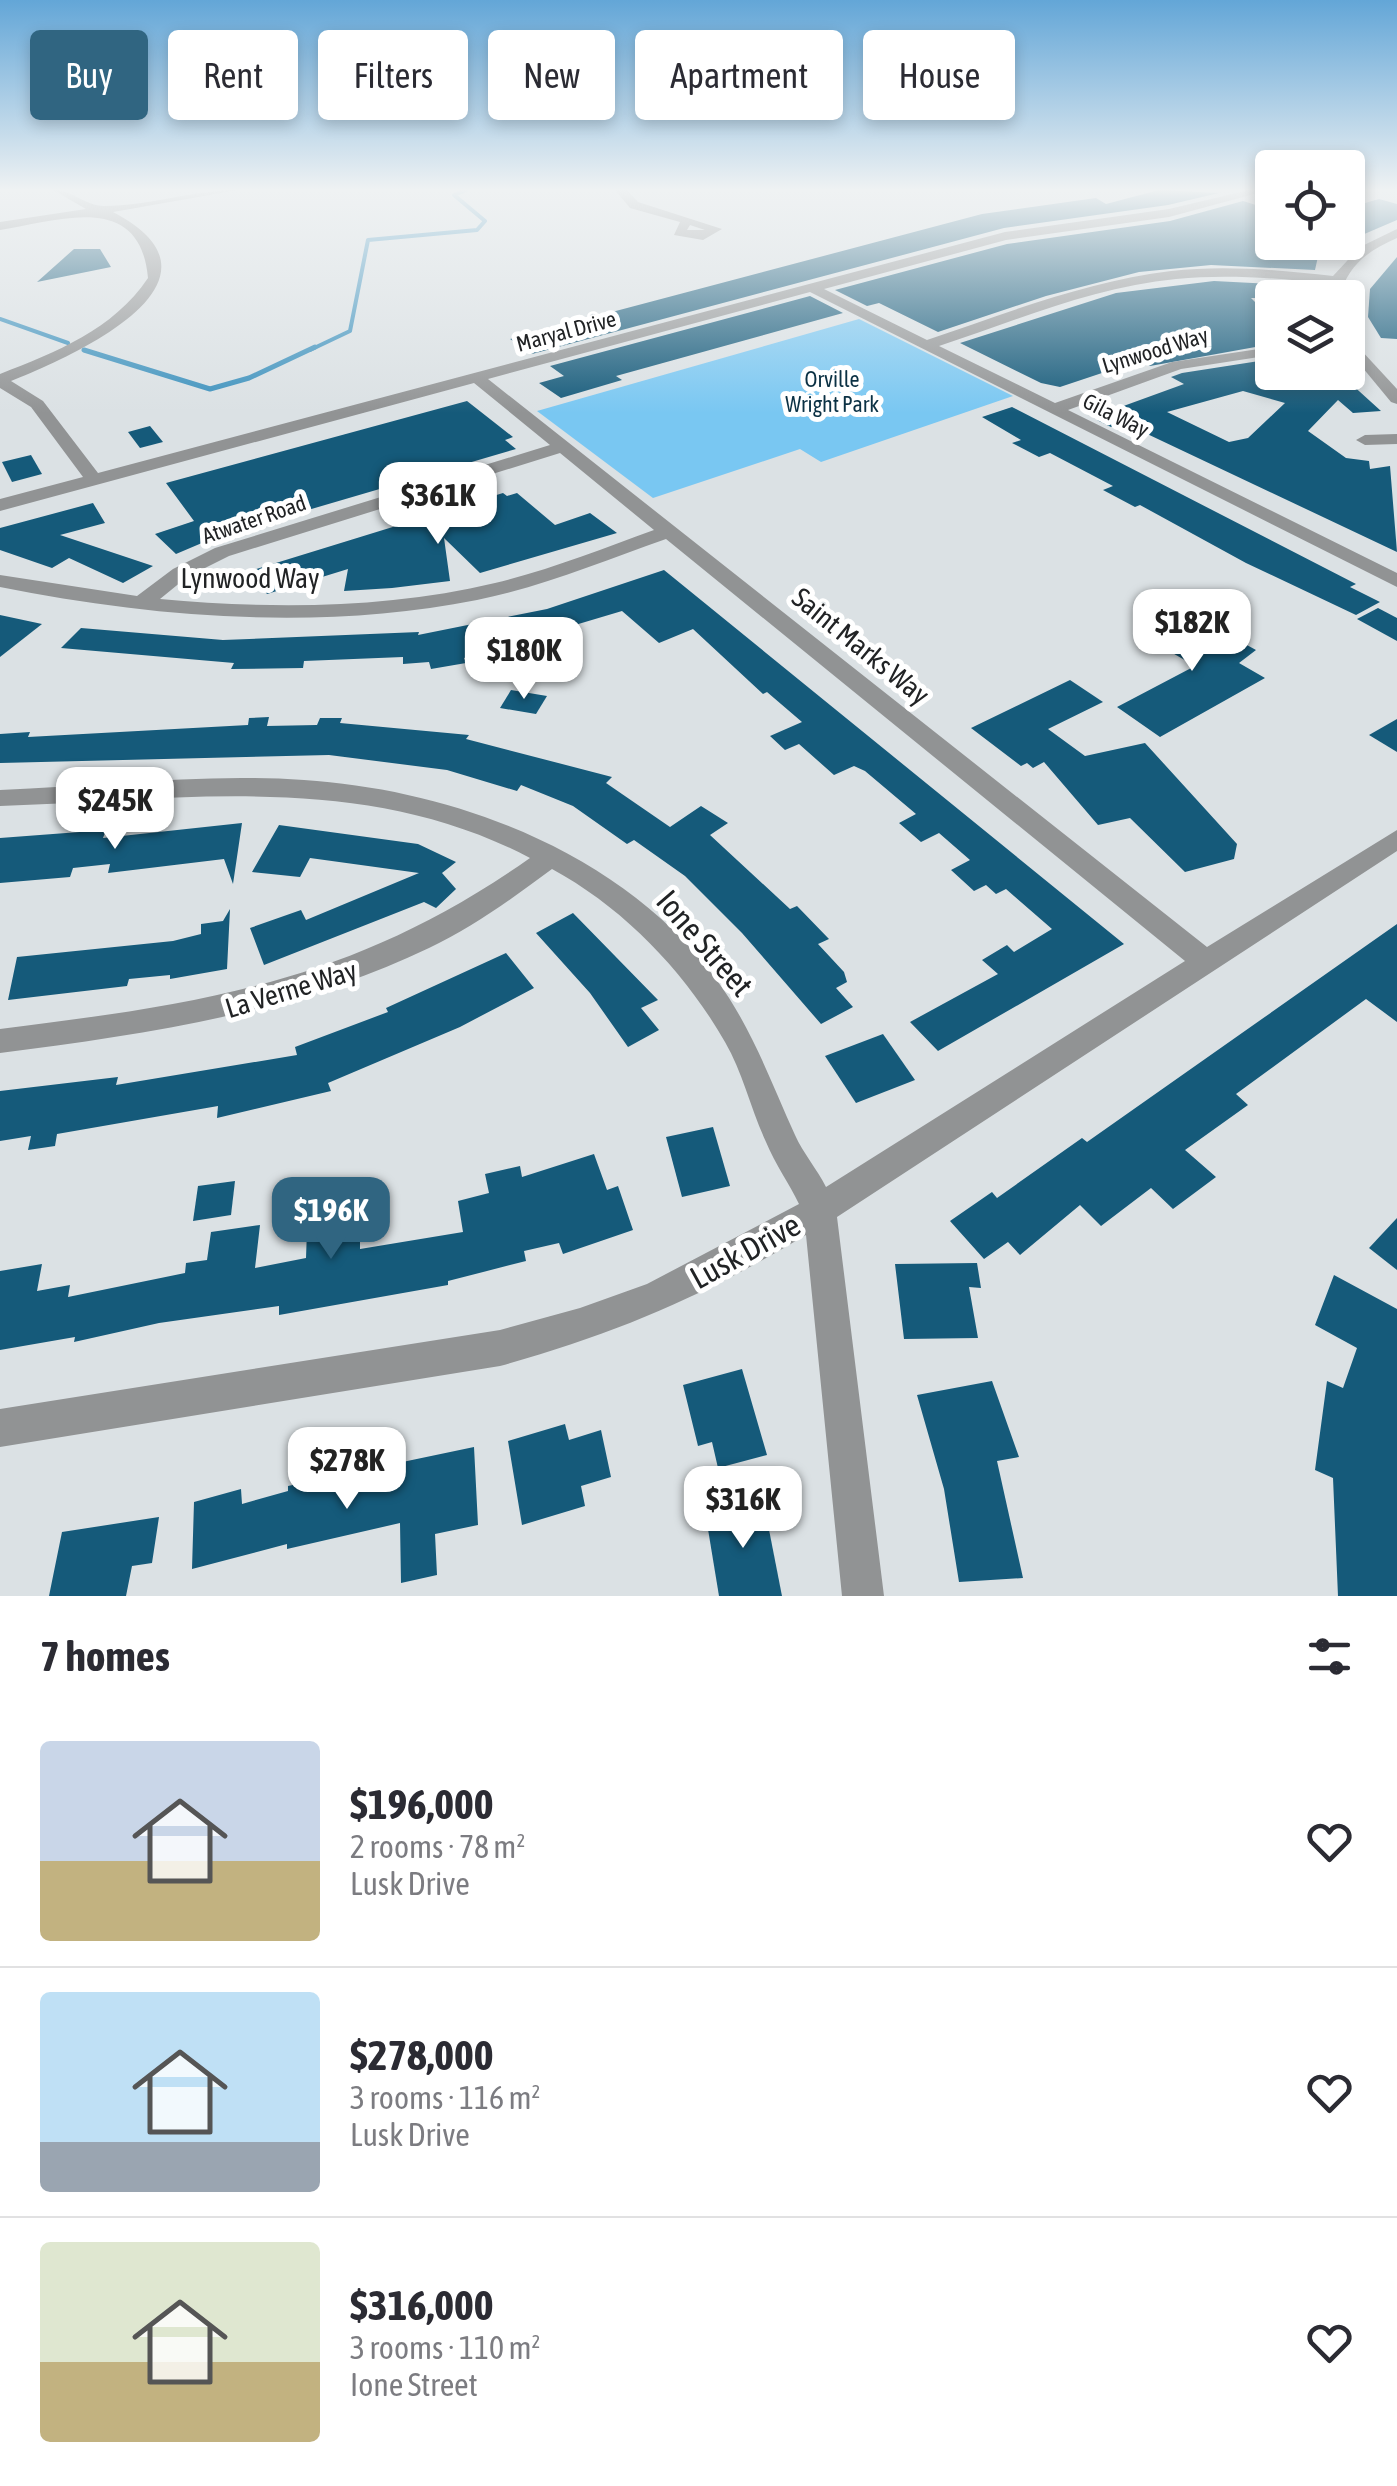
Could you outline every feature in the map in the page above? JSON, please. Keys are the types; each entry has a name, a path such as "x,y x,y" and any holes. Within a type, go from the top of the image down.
{"street":[{"path":"0,381 106,329 132,310 149,290 155,264"},
{"name":"Maryal Drive","path":"0,505 900,264"},
{"path":"926,345 1126,283 1168,275 1243,272 1335,280 1350,264"},
{"name":"Gila Way","path":"814,288 1397,581"},
{"name":"Lynwood Way","path":"1055,410 1178,365 1255,354"},
{"path":"1365,364 1397,399"},
{"name":"Saint Marks Way","path":"476,378 1206,962"},
{"path":"0,381 37,404 94,480"},
{"path":"1365,440 1397,439"},
{"name":"Atwater Road","path":"141,603 180,572 222,552 564,446"},
{"name":"Lynwood Way","path":"0,582 141,603 274,608 442,599 512,584 670,531"},
{"name":"Ione Street","path":"0,798 240,787 346,792 446,812 552,856 635,912 705,988 736,1033 761,1084 782,1142 819,1210 863,1596"},
{"name":"Lusk Drive","path":"0,1428 500,1348 580,1326 656,1298 819,1210 1397,839"},
{"name":"La Verne Way","path":"0,1041 172,1020 300,990 432,936 511,888 552,856"}],"green space":[{"name":"Orville Wright Park","path":"859,319 1013,396 821,462 800,449 653,498 537,411"}],"building":[{"path":"57,264 111,267 37,282"},
{"path":"791,264 867,264 532,354 510,339"},
{"path":"930,264 1316,264 1315,270 1211,265 1139,272 1046,296 938,332 879,303 867,306 835,290"},
{"path":"1391,264 1397,264 1397,339 1381,338 1368,317 1370,289"},
{"path":"1214,281 1255,283 1255,298 1251,298 1255,302 1255,347 1150,366 1141,360 1060,387 1041,383 960,343 1116,293"},
{"path":"810,296 843,313 616,376 622,380 561,398 539,383 564,376 550,366"},
{"path":"1255,362 1255,390 1358,390 1381,411 1353,413 1338,400 1308,431 1346,458 1369,461 1370,469 1390,466 1397,552 1124,423 1111,427 1097,420 1096,416 1184,384 1171,377","holes":["1243,391 1285,403 1248,438 1229,442 1167,412"]},
{"path":"467,401 513,437 505,440 516,449 216,537 176,554 155,534 194,521 166,483"},
{"path":"1012,407 1356,584 1350,587 1380,602 1356,615 1246,563 1140,505 1135,507 1103,490 1113,486 1050,453 1039,457 1012,443 1021,440 982,417"},
{"path":"150,426 163,442 140,448 128,432"},
{"path":"31,455 42,474 12,482 2,462"},
{"path":"503,493 517,493 555,525 590,513 617,533 480,573 444,538 450,581 392,588 344,591 348,569 267,594 250,571"},
{"path":"93,503 105,523 60,535 153,566 123,583 69,558 52,568 0,550 0,528"},
{"path":"664,570 1124,944 938,1051 910,1022 998,974 982,960 1007,945 1014,952 1052,929 1006,889 996,894 986,885 974,891 951,870 970,860 939,833 921,842 899,823 916,814 865,771 854,766 834,775 799,744 785,750 770,736 802,722 767,692 763,694 693,629 659,643 622,611 464,658 466,663 431,669 429,662 403,664 403,657 304,661 303,668 231,669 234,663 61,648 81,628 223,640 419,632 418,635 547,609"},
{"path":"1378,608 1397,618 1397,641 1357,619"},
{"path":"1183,610 1256,650 1239,663 1265,678 1160,737 1117,707 1195,666 1138,633"},
{"path":"0,615 42,624 0,657"},
{"path":"1070,680 1103,702 1048,729 1085,756 1145,743 1237,844 1234,859 1185,872 1130,818 1098,825 1044,762 1033,768 1027,763 1021,766 971,728"},
{"path":"511,690 547,696 536,714 500,708"},
{"path":"269,717 267,726 317,725 320,718 342,718 340,723 469,735 466,739 612,777 606,783 670,827 701,806 728,823 710,835 790,909 797,906 829,939 818,944 844,972 847,982 836,988 853,1007 821,1024 742,933 685,876 634,840 627,844 573,806 521,785 517,791 447,770 329,755 0,763 0,734 30,732 28,737 248,725 249,718"},
{"path":"1397,719 1397,752 1369,735"},
{"path":"242,823 233,884 224,859 108,873 110,864 73,868 70,877 0,883 0,838 106,830 103,838"},
{"path":"279,825 418,844 456,862 442,873 456,889 436,908 424,902 264,965 250,928 301,910 306,920 419,873 310,858 300,877 252,872"},
{"path":"230,909 227,969 170,979 170,975 129,979 127,986 8,1000 17,957 173,941 201,934 201,924 223,921"},
{"path":"573,913 658,1000 641,1008 659,1030 628,1047 590,993 536,933"},
{"path":"1397,924 1397,1022 1366,999 1236,1094 1248,1105 1185,1150 1216,1177 1173,1209 1151,1188 1101,1226 1080,1205 1020,1255 1008,1242 984,1259 950,1221 992,1192 997,1198 1082,1138 1087,1142"},
{"path":"506,953 534,988 460,1027 328,1083 331,1091 217,1118 218,1106 57,1134 55,1146 28,1150 31,1136 0,1141 0,1091 118,1077 116,1085 297,1055 295,1047 388,1012 386,1008"},
{"path":"883,1034 915,1080 856,1103 825,1056"},
{"path":"713,1127 730,1186 682,1197 666,1137"},
{"path":"594,1154 607,1190 618,1186 633,1230 563,1254 559,1243 524,1251 526,1261 448,1281 448,1285 279,1315 279,1306 159,1323 74,1342 75,1337 0,1350 0,1271 42,1264 37,1291 70,1285 68,1297 185,1273 186,1263 207,1260 211,1232 260,1225 255,1268 306,1258 307,1230 360,1220 360,1249 463,1232 458,1201 489,1193 485,1174 520,1166 522,1177"},
{"path":"235,1181 231,1215 193,1221 198,1186"},
{"path":"1397,1218 1397,1270 1369,1248"},
{"path":"977,1263 981,1288 969,1287 978,1338 904,1339 895,1264"},
{"path":"1334,1275 1397,1309 1397,1596 1338,1596 1333,1478 1315,1470 1327,1381 1343,1388 1357,1348 1315,1325"},
{"path":"742,1369 767,1455 718,1468 712,1442 698,1446 683,1385"},
{"path":"992,1381 1019,1457 997,1461 1023,1578 959,1582 944,1489 917,1395"},
{"path":"565,1424 569,1440 601,1430 611,1477 581,1486 585,1506 522,1525 508,1441"},
{"path":"474,1447 478,1525 435,1534 437,1575 401,1583 400,1523 287,1549 287,1544 192,1569 194,1502 241,1489 242,1504 288,1491 288,1486"},
{"path":"763,1499 782,1596 719,1596 705,1511"},
{"path":"159,1517 152,1563 132,1566 126,1596 49,1596 62,1532"}],"waterway":[{"path":"310,350 350,331 363,264"},
{"path":"0,319 68,343"},
{"path":"84,350 210,389 249,378 315,347"}]}
